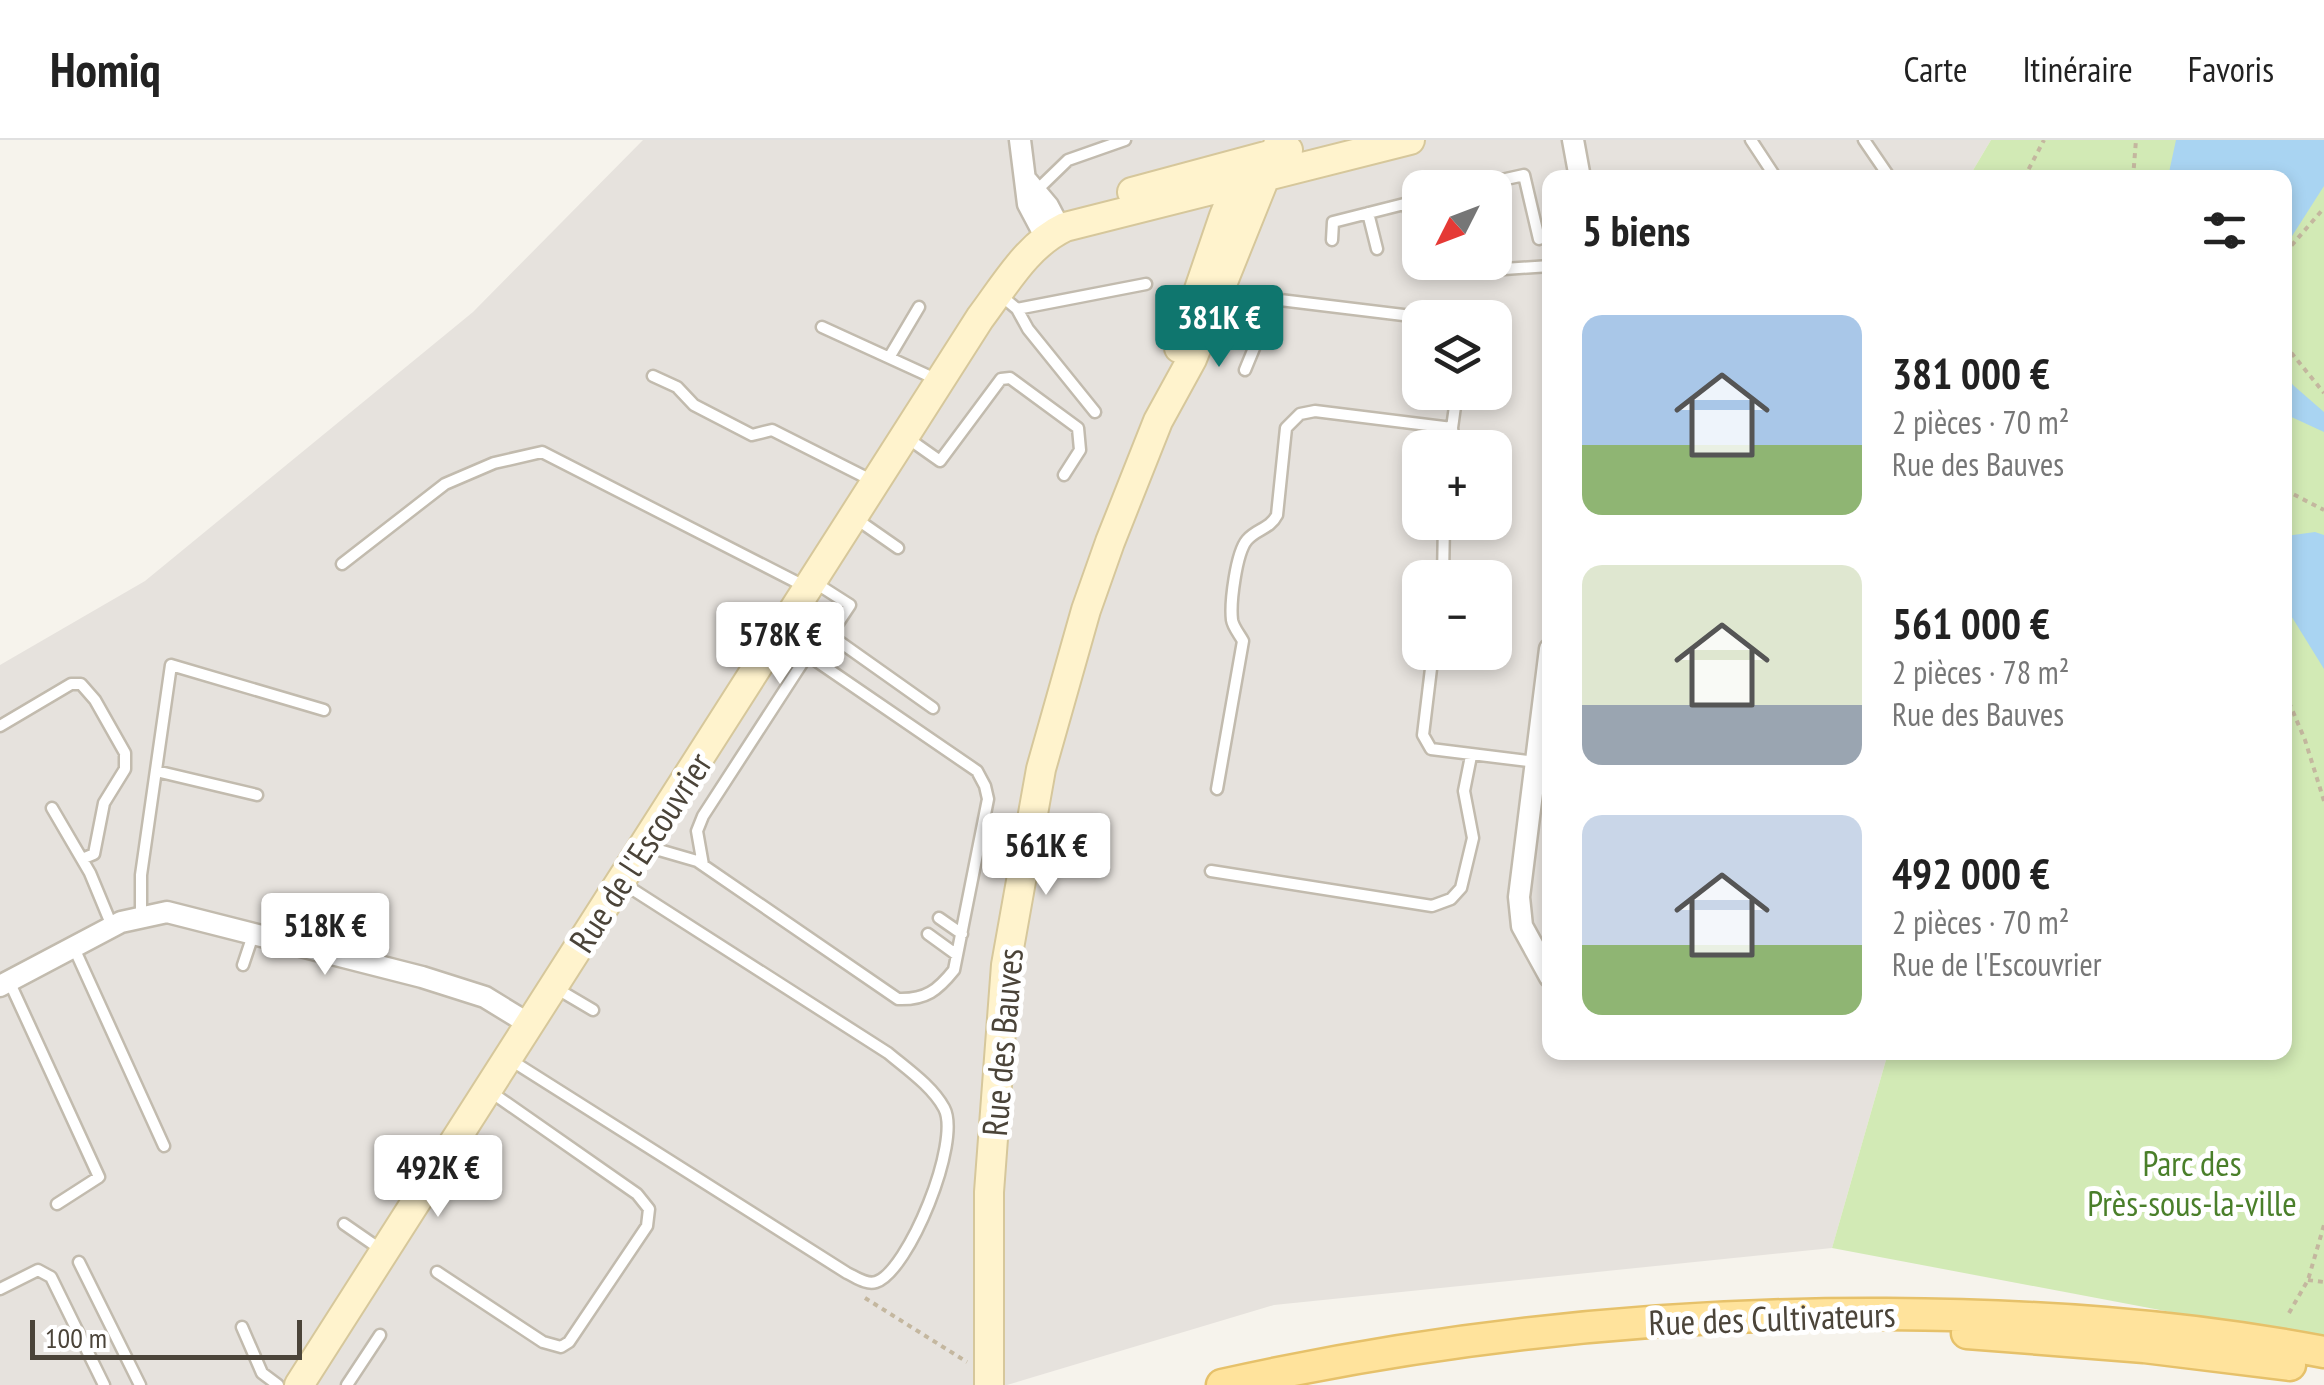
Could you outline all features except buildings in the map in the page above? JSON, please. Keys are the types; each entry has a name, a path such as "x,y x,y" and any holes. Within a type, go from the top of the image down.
{"main road":[{"name":"Rue des Cultivateurs","path":"1222,1385 1356,1358 1500,1336 1711,1317 2042,1316 2158,1326 2324,1352"},
{"name":"Rue des Cultivateurs","path":"1308,1385 1413,1364 1525,1349 1795,1330 2053,1339 2324,1371"}],"street":[{"path":"1020,140 1041,212"},
{"path":"1041,212 1330,140"},
{"path":"1041,212 1170,200 1261,158 1410,140"},
{"path":"1573,140 1579,170"},
{"name":"Rue des Bauves","path":"983,1382 989,1192 1006,965 1041,770 1086,610 1158,421 1214,242 1261,158"},
{"name":"Rue des Bauves","path":"1158,421 1192,359 1261,158"},
{"path":"1170,200 1200,215 1214,242"},
{"name":"Rue de l'Escouvrier","path":"299,1385 980,318 1003,297 1041,212"},
{"path":"1542,714 1519,898 1522,926 1542,963"},
{"path":"4,984 112,927 167,912 485,997 529,1024"}],"lane":[{"path":"1041,212 1068,160 1126,140"},
{"path":"1752,140 1771,170"},
{"path":"1864,140 1885,170"},
{"path":"1512,178 1524,175 1539,239"},
{"path":"1332,240 1333,222 1402,205"},
{"path":"1368,213 1378,249"},
{"path":"1512,268 1542,267"},
{"path":"1003,297 1146,284"},
{"path":"1003,297 1095,412"},
{"path":"1245,370 1273,302 1402,315"},
{"path":"890,356 919,306"},
{"path":"822,327 940,381"},
{"path":"653,376 677,388 694,405 752,435 772,430 876,483"},
{"path":"905,436 940,461 988,394 1001,380 1010,378 1078,428 1080,450 1064,475"},
{"path":"1218,789 1243,641 1232,622 1237,561 1243,544 1272,524 1276,515 1286,428 1300,414 1315,412 1452,428 1454,410"},
{"path":"342,564 445,484 494,463 542,452 850,606 830,635 933,708"},
{"path":"854,518 898,548"},
{"path":"648,840 659,850 703,865 898,999 916,1000 937,990 954,970 988,799 986,786 976,771 948,749 778,635"},
{"path":"703,865 696,831 703,816 808,654"},
{"path":"141,918 140,875 170,665 324,710"},
{"path":"1431,670 1424,742 1435,752 1536,762"},
{"path":"0,726 71,684 81,684 95,700 125,753 125,770 104,803 94,854 82,859"},
{"path":"1211,871 1439,905 1461,888 1472,838 1464,790 1470,756"},
{"path":"156,771 257,795"},
{"path":"52,808 82,859 112,927"},
{"path":"507,1058 847,1272 868,1283 880,1282 891,1269 923,1218 942,1174 948,1130 945,1110 920,1080 888,1053 620,882"},
{"path":"939,918 962,934"},
{"path":"244,965 253,934"},
{"path":"928,934 957,955"},
{"path":"74,948 164,1146"},
{"path":"4,984 99,1177 57,1204"},
{"path":"554,986 593,1010"},
{"path":"438,1272 543,1342 561,1347 569,1342 646,1226 649,1209 636,1194 487,1089"},
{"path":"344,1224 384,1252"},
{"path":"79,1262 140,1385"},
{"path":"0,1289 38,1270 51,1277 104,1385"},
{"path":"242,1328 262,1373 278,1385"},
{"path":"347,1385 380,1335"}],"path":[{"path":"2028,170 2044,140"},
{"path":"2134,170 2136,140"},
{"path":"2292,246 2324,208"},
{"path":"2292,354 2324,393"},
{"path":"2292,494 2324,510"},
{"path":"2292,709 2324,801"},
{"path":"2289,1314 2308,1280 2324,1225"},
{"path":"2308,1280 2324,1282"}],"shaded area":[{"path":"643,140 1991,140 1973,170 1542,170 1542,1060 1886,1060 1832,1248 1274,1305 1007,1385 0,1385 0,665 145,581 473,312"}],"green space":[{"name":"Parc des Près-sous-la-ville","path":"1991,140 2324,140 2324,1341 1832,1248 1886,1060 2292,1060 2292,170 1973,170"}],"water":[{"path":"2176,140 2324,140 2324,186 2292,236 2292,170 2170,170"},
{"path":"2292,384 2324,412 2324,432 2292,417"},
{"path":"2315,532 2324,535 2324,669 2292,617 2292,535"}]}
